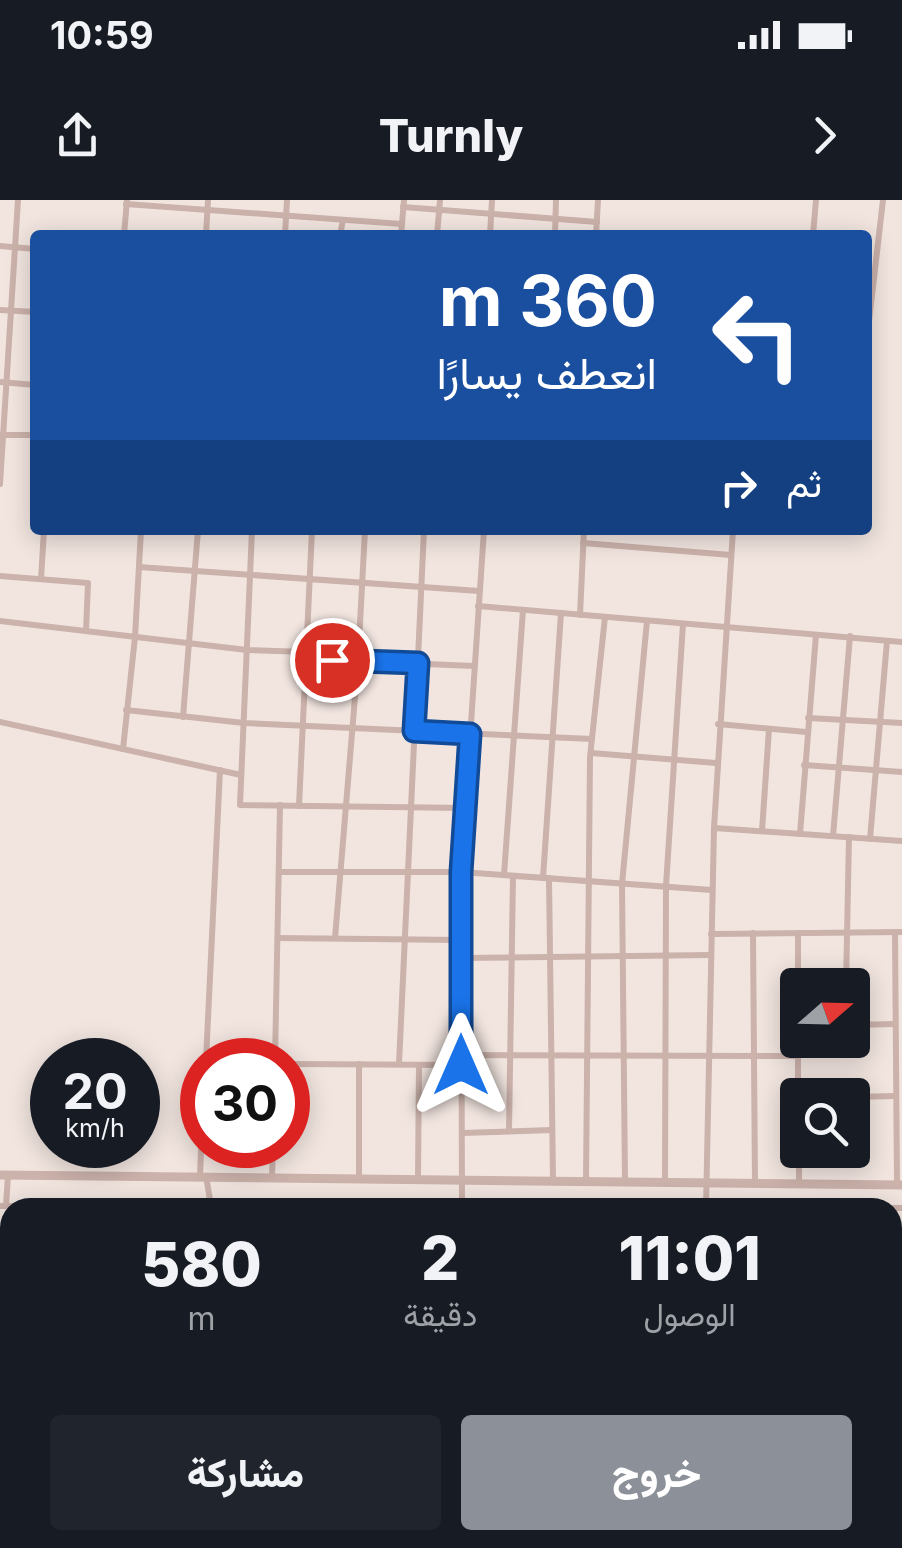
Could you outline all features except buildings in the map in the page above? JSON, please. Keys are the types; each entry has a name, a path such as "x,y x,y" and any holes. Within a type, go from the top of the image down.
{"street":[{"path":"0,484 18,200"},
{"path":"206,230 208,200"},
{"path":"285,230 287,200"},
{"path":"437,230 440,200"},
{"path":"490,230 492,200"},
{"path":"555,230 556,200"},
{"path":"596,230 598,200"},
{"path":"813,230 816,200"},
{"path":"872,295 883,200"},
{"path":"124,230 126,202 402,224"},
{"path":"402,230 404,204 597,222"},
{"path":"341,230 343,220"},
{"path":"0,246 30,248"},
{"path":"0,310 30,312"},
{"path":"4,382 30,384"},
{"path":"2,435 30,434"},
{"path":"41,579 44,535"},
{"path":"122,749 141,535"},
{"path":"183,716 198,535"},
{"path":"252,535 240,805 465,808"},
{"path":"299,806 312,535"},
{"path":"335,938 358,661 364,535"},
{"path":"400,1064 424,535"},
{"path":"462,1198 461,872 484,535"},
{"path":"580,615 584,535"},
{"path":"706,1198 716,762 733,535"},
{"path":"583,543 731,555"},
{"path":"139,568 479,591"},
{"path":"0,576 88,583 86,631"},
{"path":"478,606 902,642"},
{"path":"510,1131 512,957 508,876 523,610"},
{"path":"553,1180 546,878 560,613"},
{"path":"586,1181 591,753 605,617"},
{"path":"625,1182 622,884 647,620"},
{"path":"0,621 358,661 474,666"},
{"path":"666,1182 666,886 683,624"},
{"path":"800,834 816,634"},
{"path":"833,836 850,636"},
{"path":"870,838 887,640"},
{"path":"126,710 244,723 592,739"},
{"path":"808,718 902,723"},
{"path":"0,722 242,775"},
{"path":"718,724 806,732"},
{"path":"762,831 768,728"},
{"path":"591,753 716,762"},
{"path":"804,764 902,772"},
{"path":"207,1038 220,770"},
{"path":"276,1038 280,806"},
{"path":"714,828 902,841"},
{"path":"846,968 848,837"},
{"path":"279,872 461,872 712,890"},
{"path":"4,1175 899,1185 898,932 711,934"},
{"path":"798,933 798,968"},
{"path":"753,934 755,1183"},
{"path":"278,938 461,940"},
{"path":"461,958 711,955"},
{"path":"870,1025 896,1024"},
{"path":"461,1055 780,1056"},
{"path":"310,1064 461,1065"},
{"path":"359,1064 360,1178"},
{"path":"418,1178 419,1064"},
{"path":"870,1097 896,1096"},
{"path":"462,1133 552,1130"},
{"path":"203,1168 209,1198"},
{"path":"272,1168 272,1176"},
{"path":"799,1168 799,1184"}],"route":[{"path":"332,660 418,663 414,731 470,734 461,872 461,1065"}]}
